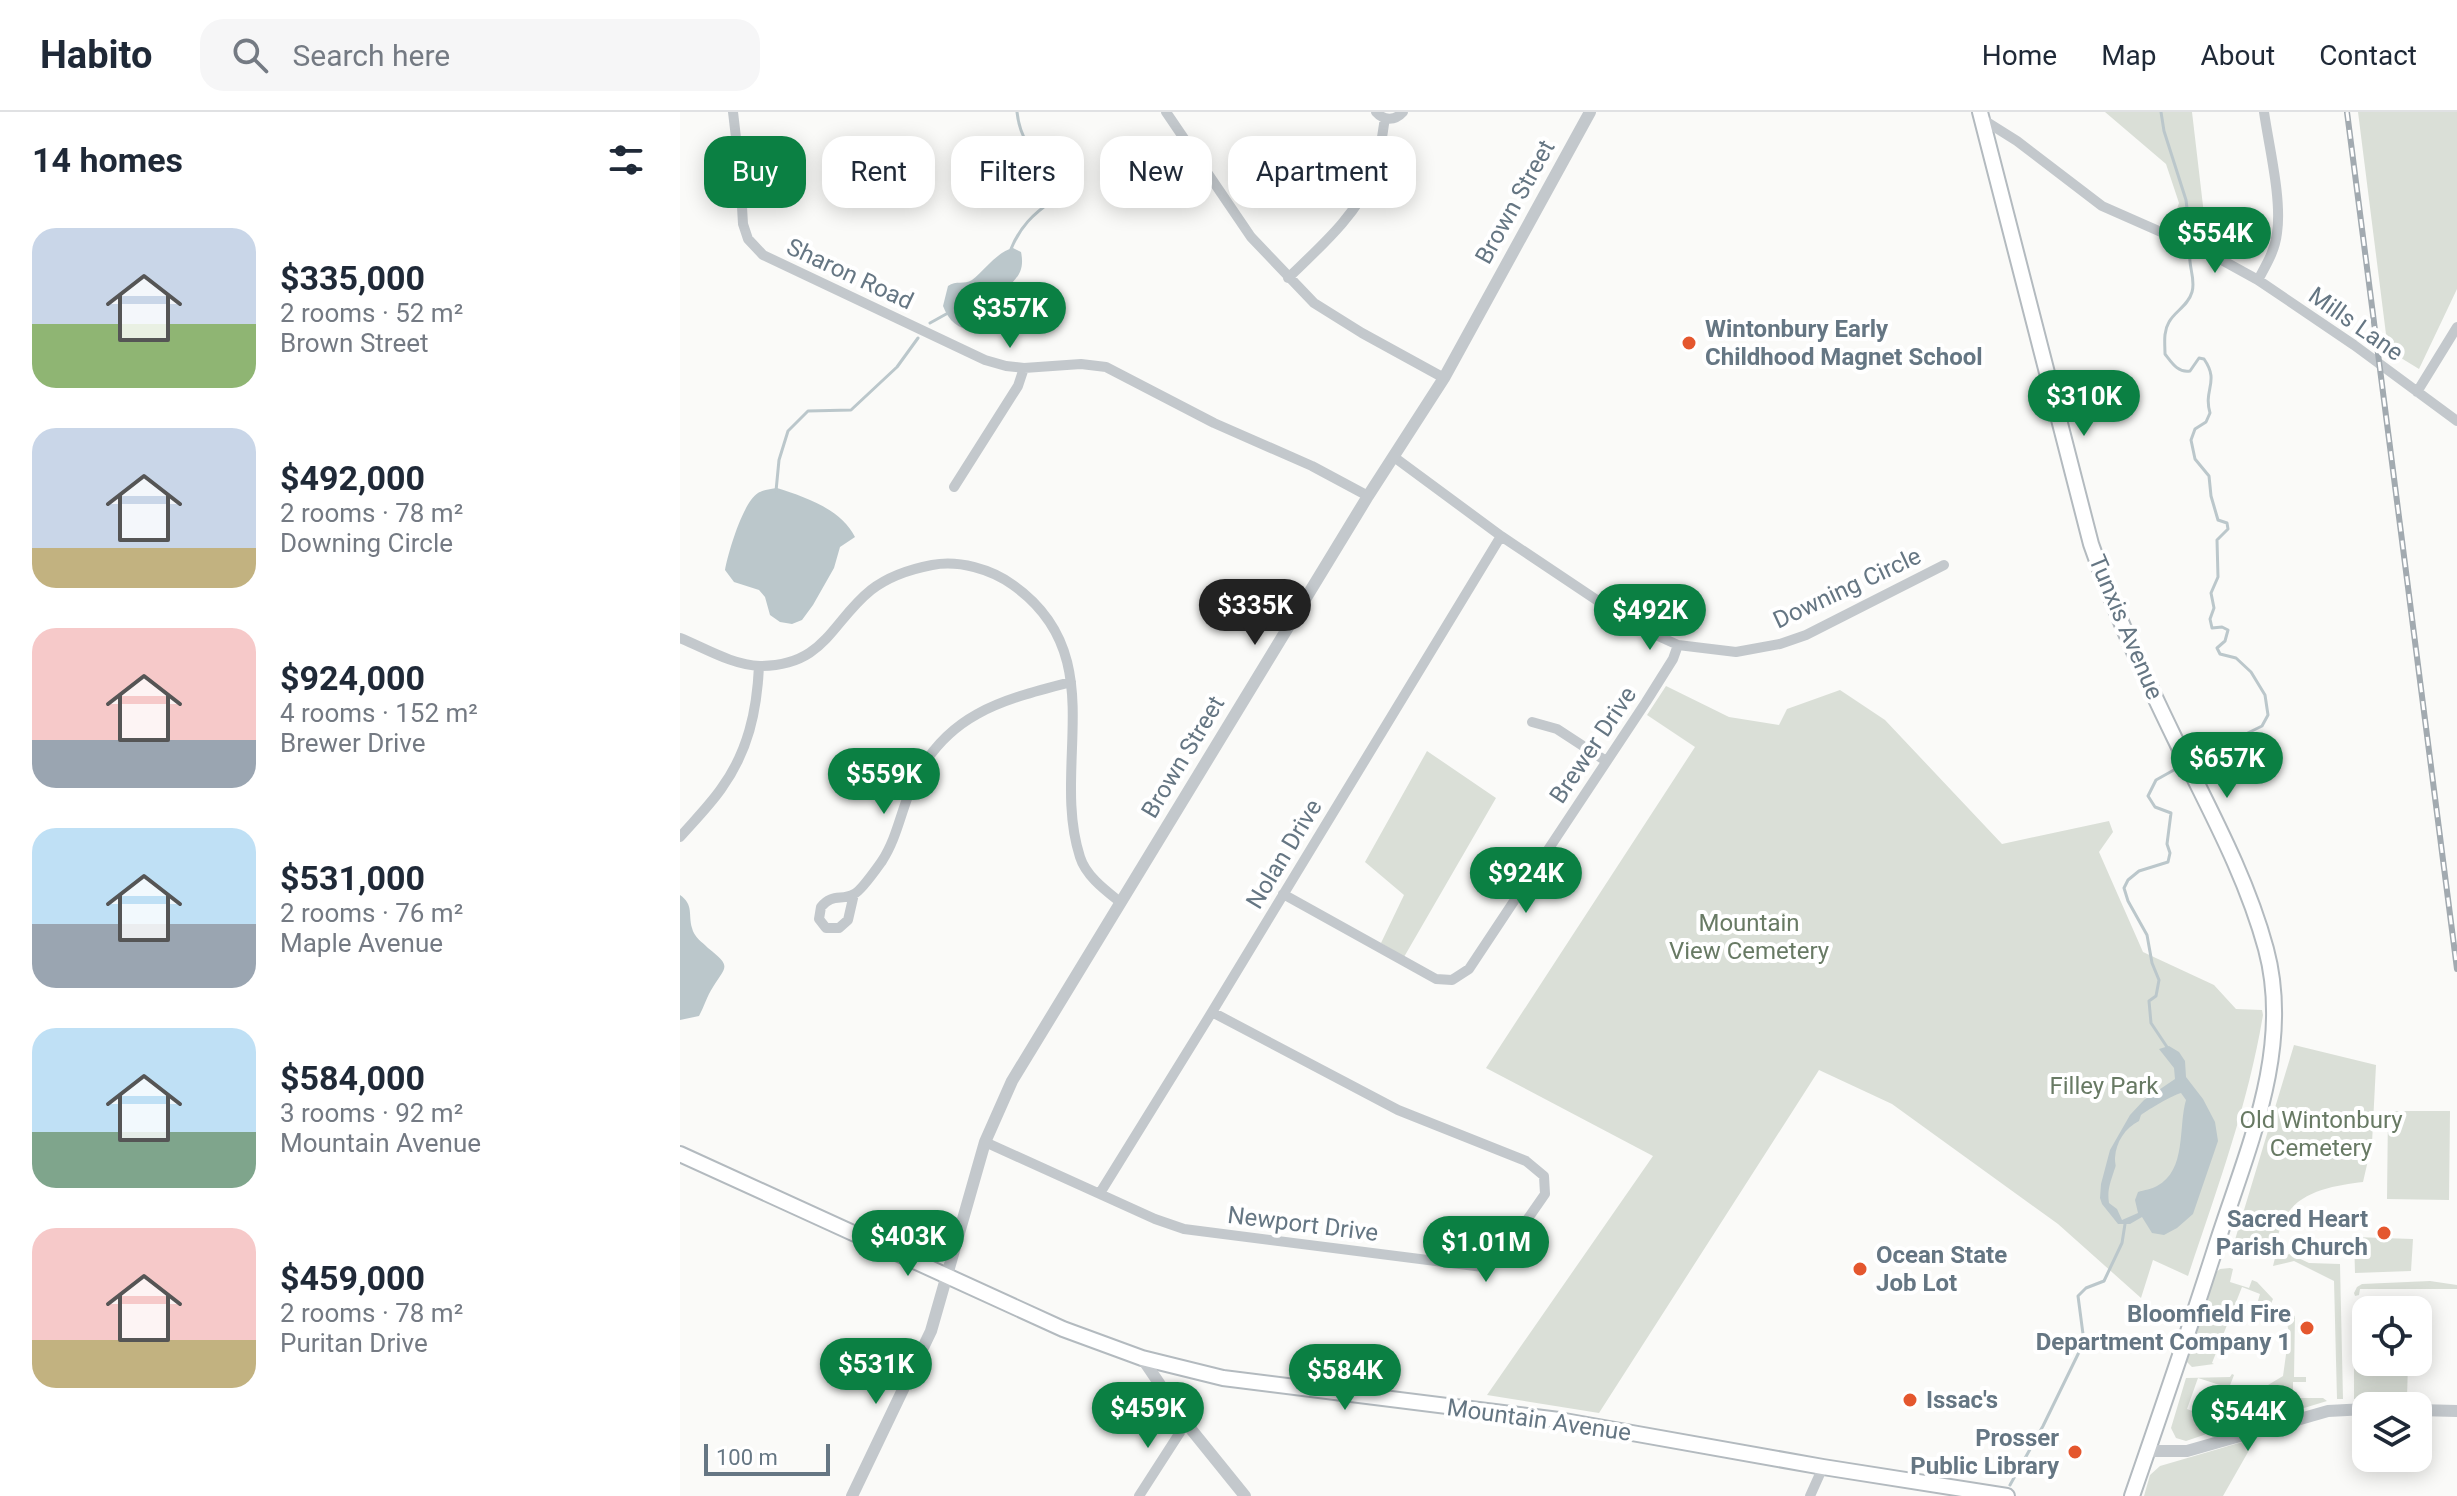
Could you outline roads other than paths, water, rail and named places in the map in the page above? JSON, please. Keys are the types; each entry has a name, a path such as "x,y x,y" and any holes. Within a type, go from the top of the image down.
{"main road":[{"name":"Tunxis Avenue","path":"1981,116 2091,544 2108,595 2229,850 2266,951 2272,985 2274,1022 2271,1061 2259,1114 2132,1496"},
{"name":"Mountain Avenue","path":"680,1154 1063,1329 1142,1358 1223,1378 1559,1420 2007,1496"}],"street":[{"name":"Sharon Road","path":"733,112 743,224 748,239 769,259 985,360 1024,368 1081,364 1106,367 1214,423 1312,466 1368,496"},
{"path":"1166,112 1251,237 1314,303 1444,378"},
{"path":"1288,278 1341,225 1363,192 1373,174 1380,115 1394,118 1403,112"},
{"name":"Brown Street","path":"852,1496 931,1331 985,1142 1012,1081 1368,496 1444,378 1590,112"},
{"path":"2258,280 2272,254 2278,232 2277,202 2264,112"},
{"name":"Mills Lane","path":"1981,116 2102,206 2211,254 2258,280 2354,345 2457,421"},
{"path":"2417,392 2457,327"},
{"path":"954,487 1018,386 1024,368"},
{"name":"Downing Circle","path":"1394,457 1501,536 1634,625 1678,645 1736,652 1780,644 1806,635 1944,565"},
{"name":"Nolan Drive","path":"1100,1193 1501,536"},
{"path":"680,638 734,661 759,666 783,663 809,654 832,635 871,590 893,576 938,564 983,569 1002,577 1029,597 1049,619 1062,647 1073,705 1072,798 1077,846 1081,861 1089,873 1120,902"},
{"name":"Brewer Drive","path":"1283,894 1436,979 1452,980 1469,969 1673,659 1678,645"},
{"path":"680,837 721,789 743,751 753,721 759,666"},
{"path":"854,894 881,863 924,763 942,741 960,725 992,705 1071,682"},
{"path":"1532,722 1557,729 1606,761"},
{"name":"Newport Drive","path":"985,1142 1155,1219 1184,1229 1483,1267 1502,1256 1545,1194 1544,1176 1526,1161 1398,1110 1212,1012"},
{"path":"1142,1358 1186,1423 1245,1496"},
{"path":"2148,1451 2187,1451 2328,1411 2352,1410"},
{"path":"2432,1410 2457,1411"},
{"path":"1139,1496 1186,1423"},
{"path":"1810,1496 1823,1467"}],"waterway":[{"path":"1011,249 1028,222 1052,201 1055,187 1050,165 1027,143 1017,112"},
{"path":"2161,112 2186,200 2190,233"},
{"path":"2190,253 2192,292 2167,326 2165,354 2176,367 2186,371 2190,371 2199,358 2204,359 2211,374 2210,413 2206,422 2195,429 2191,440 2195,459 2209,476 2218,520 2227,523 2228,529 2217,540 2218,577 2211,593 2214,608 2210,619 2212,628 2228,630 2225,641 2217,648 2220,654 2236,658 2251,672 2265,695 2268,715 2262,726 2191,761"},
{"path":"930,323 948,313"},
{"path":"776,491 779,460 788,431 808,411 851,410 897,367 918,338"},
{"path":"2167,1047 2151,1023 2149,1001 2156,996 2159,980 2147,935 2124,888 2139,871 2168,862 2171,813 2155,807 2148,796 2156,780 2181,766"},
{"path":"2010,1485 2082,1346 2078,1296 2086,1288 2104,1281 2122,1243 2125,1224"}],"railway":[{"path":"2347,112 2457,969"}],"place":[{"name":"Wintonbury Early Childhood Magnet School","path":"1689,343"},
{"name":"Sacred Heart Parish Church","path":"2384,1233"},
{"name":"Ocean State Job Lot","path":"1860,1269"},
{"name":"Bloomfield Fire Department Company 1","path":"2307,1328"},
{"name":"Issac's","path":"1910,1400"},
{"name":"Prosser Public Library","path":"2075,1452"}],"park label":[{"name":"Mountain View Cemetery","path":"1749,937"},
{"name":"Filley Park","path":"2104,1086"},
{"name":"Old Wintonbury Cemetery","path":"2321,1134"}]}
